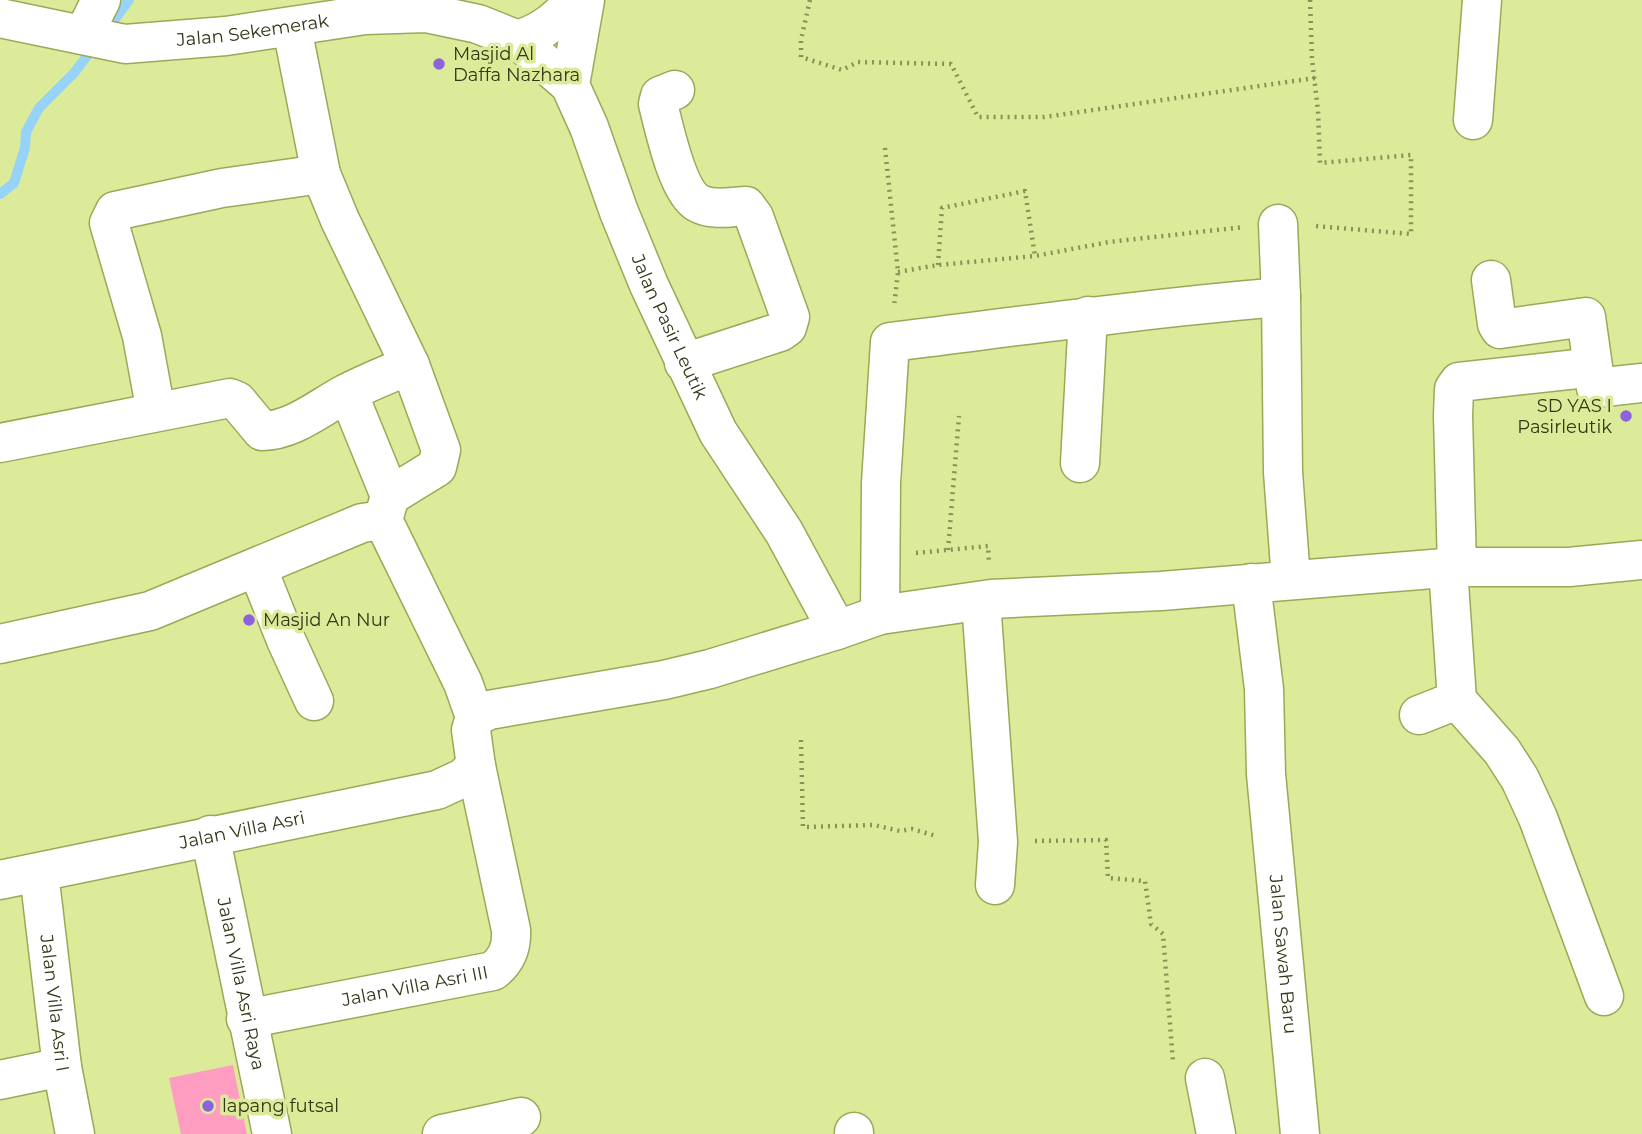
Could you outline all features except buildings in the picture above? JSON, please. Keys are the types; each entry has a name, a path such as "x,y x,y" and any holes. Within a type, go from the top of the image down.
{"street":[{"path":"518,40 539,32 558,18 575,0"},
{"path":"570,85 585,0"},
{"path":"1473,120 1482,0"},
{"name":"Jalan Sekemerak","path":"0,18 101,29 226,36 316,16 426,13 478,24 518,40 570,85"},
{"path":"0,644 150,611 362,523 386,508 437,467 441,450 410,365 340,220 321,174 316,16"},
{"name":"Jalan Pasir Leutik","path":"570,85 589,127 644,273 684,363 718,432 784,532 837,630"},
{"path":"676,90 660,96 658,104 679,177 696,202 711,208 746,206 754,218 790,317 787,327 780,332 684,363"},
{"path":"156,412 142,336 108,223 115,211 222,188 321,174"},
{"path":"1278,223 1283,472 1291,580"},
{"path":"1491,280 1500,329 1587,317 1592,370 1597,389 1642,383"},
{"path":"880,615 881,483 890,342 1088,316 1281,297"},
{"path":"1080,463 1088,316"},
{"path":"0,443 230,398 237,401 262,431 274,431 410,365"},
{"path":"1592,370 1577,369 1459,382 1454,389 1453,567 1457,700 1502,751 1520,779 1538,818 1604,996"},
{"path":"348,393 386,508 463,683 475,717 489,710 664,680 880,615 986,600 1161,590 1453,567 1569,567 1642,561"},
{"path":"257,567 314,701"},
{"name":"Jalan Sawah Baru","path":"1251,583 1264,689 1266,774 1300,1134"},
{"path":"986,600 998,842 995,885"},
{"path":"1419,715 1457,700"},
{"name":"Jalan Villa Asri III","path":"246,1019 493,971 505,961 512,939 511,930 476,766 471,730 475,717"},
{"name":"Jalan Villa Asri","path":"0,880 437,790 463,778 476,766"},
{"name":"Jalan Villa Asri Raya","path":"210,835 246,1019 272,1134"},
{"name":"Jalan Villa Asri I","path":"39,873 62,1067 75,1134"},
{"path":"0,1080 62,1067"},
{"path":"1189,1075 1216,1134"},
{"path":"466,1131 521,1117"}],"path":[{"path":"810,0 801,40 801,58 842,70 858,62 951,64 978,117 1044,117 1315,78"},
{"path":"898,272 939,265 1035,256 1109,242 1278,223 1411,234 1411,155 1320,163 1310,0"},
{"path":"885,148 898,272 890,342"},
{"path":"939,265 942,208 1025,191 1035,256"},
{"path":"948,550 959,416"},
{"path":"881,556 988,546 986,600"},
{"path":"801,740 803,827 874,825 900,831 912,829 936,836"},
{"path":"998,842 1106,840 1108,878 1145,881 1151,924 1163,934 1189,1075"}],"shaded area":[{"name":"lapang futsal","path":"233,1065 247,1134 181,1134 169,1078"}],"waterway":[{"path":"106,31 129,0"},
{"path":"0,194 14,183 25,148 26,132 39,108 74,73 96,44"}],"place":[{"name":"Masjid Al Daffa Nazhara","path":"439,64"},
{"name":"SD YAS I Pasirleutik","path":"1626,416"},
{"name":"Masjid An Nur","path":"249,620"},
{"name":"lapang futsal","path":"208,1106"}]}
